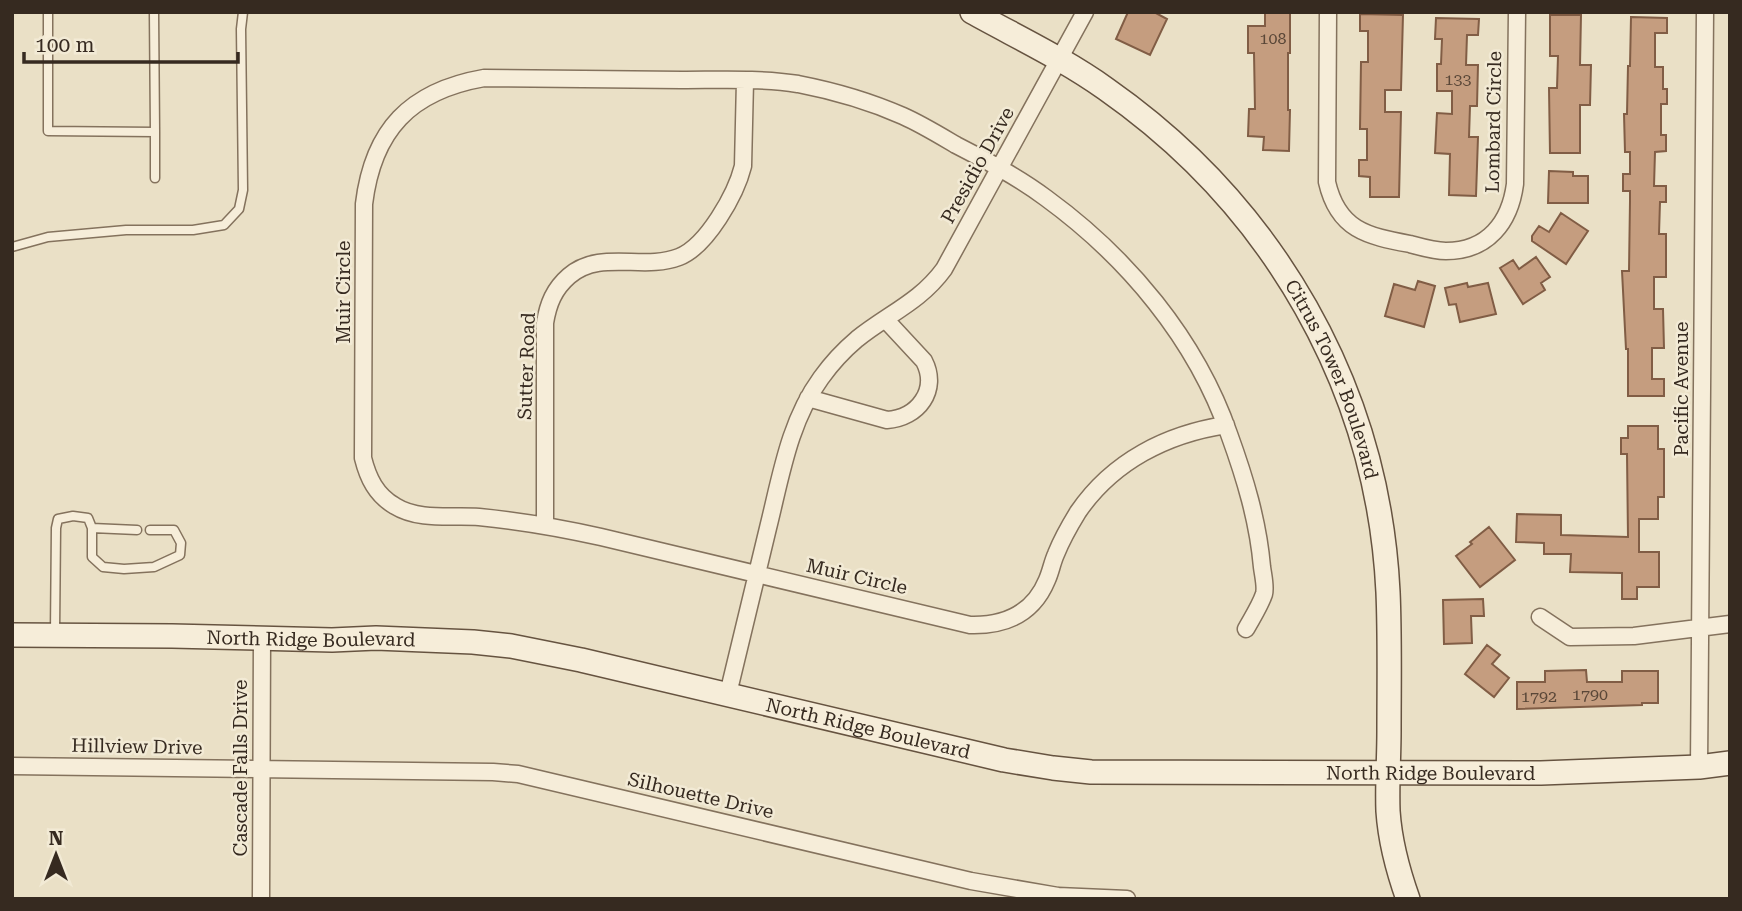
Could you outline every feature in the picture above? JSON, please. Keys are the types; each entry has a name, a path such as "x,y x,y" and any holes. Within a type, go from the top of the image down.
{"street":[{"name":"Citrus Tower Boulevard","path":"972,12 1059,59 1105,88 1183,150 1239,209 1296,290 1322,335 1346,390 1361,435 1374,483 1382,531 1388,590 1388,812 1394,851 1408,899"},
{"name":"Presidio Drive","path":"728,694 789,440 808,398 821,377 857,339 921,296 934,283 1085,12"},
{"name":"Lombard Circle","path":"1328,12 1327,182 1337,210 1359,231 1375,237 1443,251 1474,246 1487,238 1499,227 1513,200 1517,12"},
{"name":"Pacific Avenue","path":"1699,767 1705,12"},
{"name":"Muir Circle","path":"1226,425 1181,435 1154,446 1113,474 1079,510 1066,532 1040,594 1030,606 1018,615 987,625 970,625 545,525 411,513 396,507 374,487 363,458 364,204 367,179 381,143 406,111 442,88 484,78 794,84 832,91 905,117 1000,168 1074,219 1108,249 1139,283 1188,350 1226,425 1253,510 1265,592 1246,629"},
{"name":"Sutter Road","path":"545,525 545,323 553,295 562,283 586,265 602,261 667,260 693,249 705,238 740,180 743,166 744,81"},
{"path":"808,398 887,420 908,415 924,400 929,390 929,370 885,319"},
{"path":"1540,617 1570,637 1634,636 1730,624"},
{"name":"North Ridge Boulevard","path":"12,635 376,638 511,646 581,660 1004,760 1091,772 1541,774 1699,767 1730,763"},
{"name":"Cascade Falls Drive","path":"261,899 262,637"},
{"name":"Hillview Drive","path":"12,765 261,769"},
{"name":"Silhouette Drive","path":"261,769 518,774 971,881 1058,897 1127,899"}],"lane":[{"path":"48,12 48,131 155,132"},
{"path":"154,12 155,178"},
{"path":"12,247 48,237 126,230 193,230 224,225 239,209 243,190 243,12"},
{"path":"55,635 58,519 73,516 88,518 92,528 92,557 103,566 124,569 155,567 180,555 181,543 174,530 150,530"},
{"path":"92,528 137,530"}],"building":[{"path":"1128,12 1154,12 1167,19 1150,55 1116,39"},
{"path":"1265,12 1290,12 1289,151 1263,150 1264,137 1248,136 1249,109 1255,109 1254,53 1248,53 1248,26 1265,26"},
{"path":"1360,14 1403,15 1401,90 1385,90 1385,112 1401,112 1399,197 1370,197 1370,177 1359,176 1359,160 1367,160 1367,129 1360,129 1361,62 1368,62 1368,31 1360,31"},
{"path":"1550,15 1581,15 1580,65 1591,65 1590,105 1580,105 1580,153 1550,153 1549,88 1557,88 1558,56 1550,56"},
{"path":"1631,17 1667,18 1667,33 1655,33 1655,67 1663,67 1663,89 1667,89 1667,104 1661,104 1661,135 1666,135 1666,151 1655,152 1654,186 1666,186 1666,202 1660,202 1659,234 1666,234 1666,277 1654,277 1654,309 1663,309 1664,348 1652,348 1652,379 1664,379 1664,396 1628,396 1628,349 1622,271 1629,271 1630,191 1623,191 1623,174 1630,174 1630,152 1625,152 1624,114 1627,114"},
{"path":"1436,18 1479,19 1478,35 1467,35 1466,65 1478,65 1477,106 1470,106 1469,137 1478,137 1476,196 1449,195 1450,154 1435,153 1437,113 1452,114 1452,91 1437,91 1437,64 1441,64 1442,39 1435,39"},
{"path":"1549,171 1588,176 1588,203 1548,203"},
{"path":"1561,213 1588,231 1566,264 1532,241 1532,236 1539,226 1549,232"},
{"path":"1536,257 1550,277 1541,283 1545,290 1523,304 1500,268 1513,260 1519,269"},
{"path":"1418,281 1435,286 1424,327 1385,316 1394,284 1415,290"},
{"path":"1467,283 1468,287 1488,283 1496,314 1460,322 1456,304 1449,305 1445,288"},
{"path":"1628,426 1658,426 1658,449 1664,449 1664,497 1658,497 1658,519 1639,519 1639,552 1659,552 1659,587 1637,587 1637,599 1622,599 1622,573 1570,572 1571,554 1544,554 1544,543 1516,542 1517,514 1561,515 1561,535 1628,537 1627,454 1621,454 1621,438 1628,438"},
{"path":"1489,527 1515,560 1480,587 1456,556"},
{"path":"1483,599 1484,616 1471,616 1472,643 1444,644 1443,600"},
{"path":"1487,645 1500,655 1492,664 1509,678 1494,697 1465,674"},
{"path":"1586,670 1587,682 1622,682 1622,671 1658,671 1658,703 1517,709 1517,682 1545,682 1545,671"}]}
